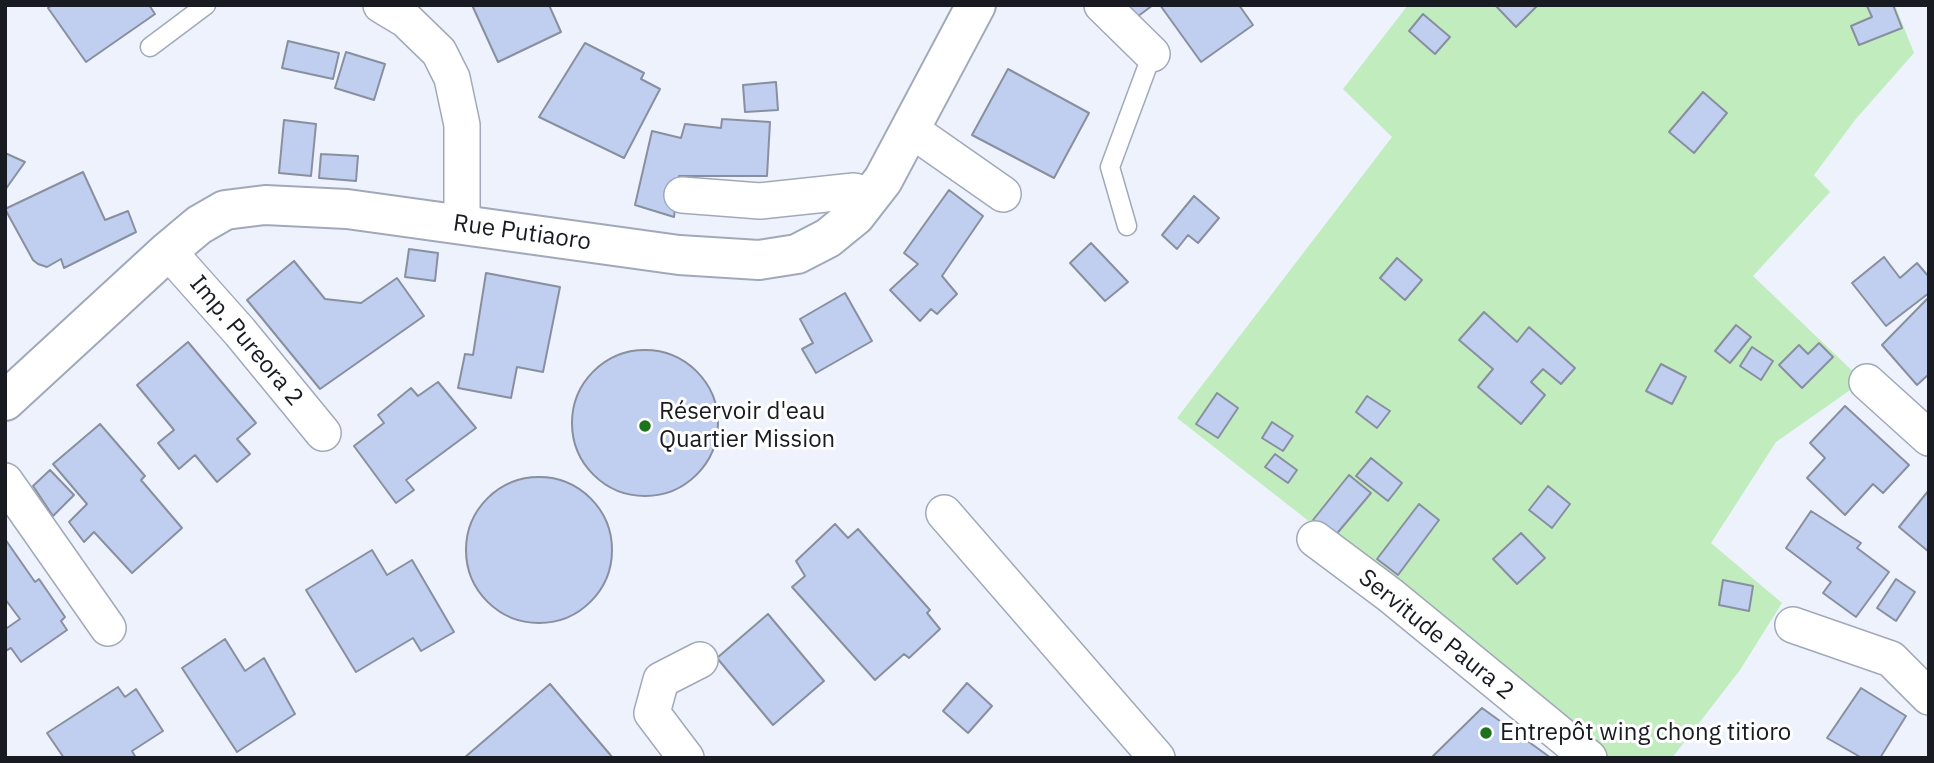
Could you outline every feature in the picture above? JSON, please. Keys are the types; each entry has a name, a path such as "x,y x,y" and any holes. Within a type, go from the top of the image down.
{"main road":[{"name":"Rue Putiaoro","path":"5,401 168,251 199,225 225,210 265,205 347,209 679,255 760,260 797,254 828,239 855,216 883,180 976,5"}],"street":[{"path":"381,5 406,20 439,52 452,78 462,125 462,225"},
{"path":"1102,5 1152,54"},
{"path":"910,129 1003,194"},
{"path":"682,195 760,201 854,191 871,195"},
{"name":"Imp. Pureora 2","path":"168,251 240,332 323,433"},
{"path":"1867,382 1929,438"},
{"path":"5,481 108,628"},
{"path":"944,513 1157,758"},
{"name":"Servitude Paura 2","path":"1315,539 1390,595 1589,758"},
{"path":"1793,625 1891,659 1929,697"},
{"path":"685,758 652,713 661,680 700,660"}],"lane":[{"path":"150,47 206,5"},
{"path":"1126,226 1111,167 1152,54"}],"green space":[{"path":"1408,5 1895,5 1914,53 1855,120 1814,175 1830,192 1753,276 1863,381 1776,442 1711,543 1782,603 1740,670 1672,758 1606,758 1499,670 1177,418 1392,137 1343,89"}],"building":[{"path":"52,5 149,5 155,14 86,62 48,8"},
{"path":"472,5 549,5 561,32 498,62"},
{"path":"1122,5 1153,5 1133,20"},
{"path":"1160,5 1239,5 1253,25 1201,62"},
{"path":"1495,5 1538,5 1516,27"},
{"path":"1893,5 1902,28 1859,45 1851,26 1872,17 1867,6"},
{"path":"1423,14 1450,37 1435,54 1409,31"},
{"path":"288,41 339,53 333,79 282,68"},
{"path":"585,43 644,73 641,79 660,89 624,158 539,117"},
{"path":"346,52 385,64 374,100 335,88"},
{"path":"1008,69 1089,113 1054,178 972,135"},
{"path":"776,82 778,110 745,112 743,85"},
{"path":"1703,92 1727,113 1694,153 1669,132"},
{"path":"722,119 770,122 767,176 679,176 674,217 635,205 652,131 681,138 685,124 721,128"},
{"path":"284,120 316,124 311,176 279,173"},
{"path":"5,153 25,162 5,190"},
{"path":"321,154 358,156 356,181 319,178"},
{"path":"83,172 105,220 128,211 136,232 64,268 61,259 47,267 38,264 33,260 5,209"},
{"path":"949,190 983,216 942,276 957,294 937,314 931,309 920,321 890,290 918,264 904,253"},
{"path":"1194,196 1219,218 1198,243 1188,235 1177,249 1162,235"},
{"path":"1091,243 1128,282 1105,301 1070,263"},
{"path":"409,249 438,253 435,281 405,277"},
{"path":"1884,257 1900,278 1917,263 1929,277 1929,293 1886,326 1852,283"},
{"path":"1397,258 1422,280 1405,300 1380,278"},
{"path":"294,261 325,299 361,303 397,278 424,316 320,389 247,300"},
{"path":"486,273 560,287 543,372 517,367 511,398 458,388 465,354 473,355"},
{"path":"845,293 872,341 816,373 802,349 813,343 800,319"},
{"path":"1929,297 1929,374 1917,385 1882,345"},
{"path":"1484,312 1517,342 1529,327 1575,368 1561,384 1543,369 1531,382 1545,395 1521,424 1478,387 1493,369 1459,340"},
{"path":"1736,325 1751,337 1730,363 1715,351"},
{"path":"188,342 256,423 237,439 250,454 217,482 195,455 179,469 158,443 174,430 137,385"},
{"path":"1819,343 1833,357 1802,388 1779,365 1799,345 1808,354"},
{"path":"1752,347 1773,361 1761,380 1740,366"},
{"name":"Réservoir d'eau Quartier Mission","path":"645,350 673,356 696,372 712,395 718,423 712,451 696,474 673,490 645,496 617,490 594,474 578,451 572,423 578,395 594,372 617,356"},
{"path":"1661,364 1686,377 1672,404 1646,391"},
{"path":"438,382 476,428 406,480 414,490 396,503 354,446 384,423 378,415 411,388 418,396"},
{"path":"1217,393 1238,408 1218,438 1196,424"},
{"path":"1367,396 1390,411 1377,428 1356,412"},
{"path":"1845,406 1909,465 1883,493 1873,484 1845,515 1807,478 1825,458 1810,443"},
{"path":"1272,422 1293,436 1283,451 1262,438"},
{"path":"100,424 145,476 141,480 182,528 132,573 94,532 84,542 69,522 87,504 53,464"},
{"path":"1275,454 1297,470 1288,483 1265,467"},
{"path":"1371,458 1402,483 1388,501 1356,476"},
{"path":"50,470 74,495 53,516 33,486"},
{"path":"1349,475 1371,493 1334,537 1313,520"},
{"path":"539,477 567,483 590,499 606,522 612,550 606,578 590,601 567,617 539,623 511,617 488,601 472,578 466,550 472,522 488,499 511,483"},
{"path":"1548,486 1570,504 1552,528 1529,510"},
{"path":"1929,490 1929,552 1899,527"},
{"path":"1419,504 1439,520 1398,575 1377,559"},
{"path":"1811,511 1861,543 1857,548 1889,572 1856,617 1823,593 1831,582 1786,548"},
{"path":"835,524 848,538 858,529 930,610 927,613 940,629 909,658 904,654 875,680 792,587 805,576 796,561"},
{"path":"1521,533 1545,558 1517,584 1493,559"},
{"path":"5,539 35,582 39,579 65,617 61,621 67,630 21,662 11,648 5,651 5,626 7,628 20,619 5,599"},
{"path":"372,550 387,575 412,560 454,632 421,651 413,638 356,672 306,590"},
{"path":"1896,579 1915,592 1896,621 1877,608"},
{"path":"1723,580 1753,586 1749,611 1719,605"},
{"path":"768,614 824,681 773,725 717,658"},
{"path":"225,639 245,671 264,658 295,714 237,752 182,668"},
{"path":"967,683 992,706 968,733 943,711"},
{"path":"550,684 613,758 464,758"},
{"path":"118,687 125,697 136,689 163,731 132,751 136,758 64,758 47,733"},
{"path":"1861,688 1906,716 1880,758 1862,758 1827,738"},
{"name":"Entrepôt wing chong titioro","path":"1482,708 1551,758 1431,758"}],"place":[{"name":"Réservoir d'eau Quartier Mission","path":"645,426"},
{"name":"Entrepôt wing chong titioro","path":"1486,733"}]}
